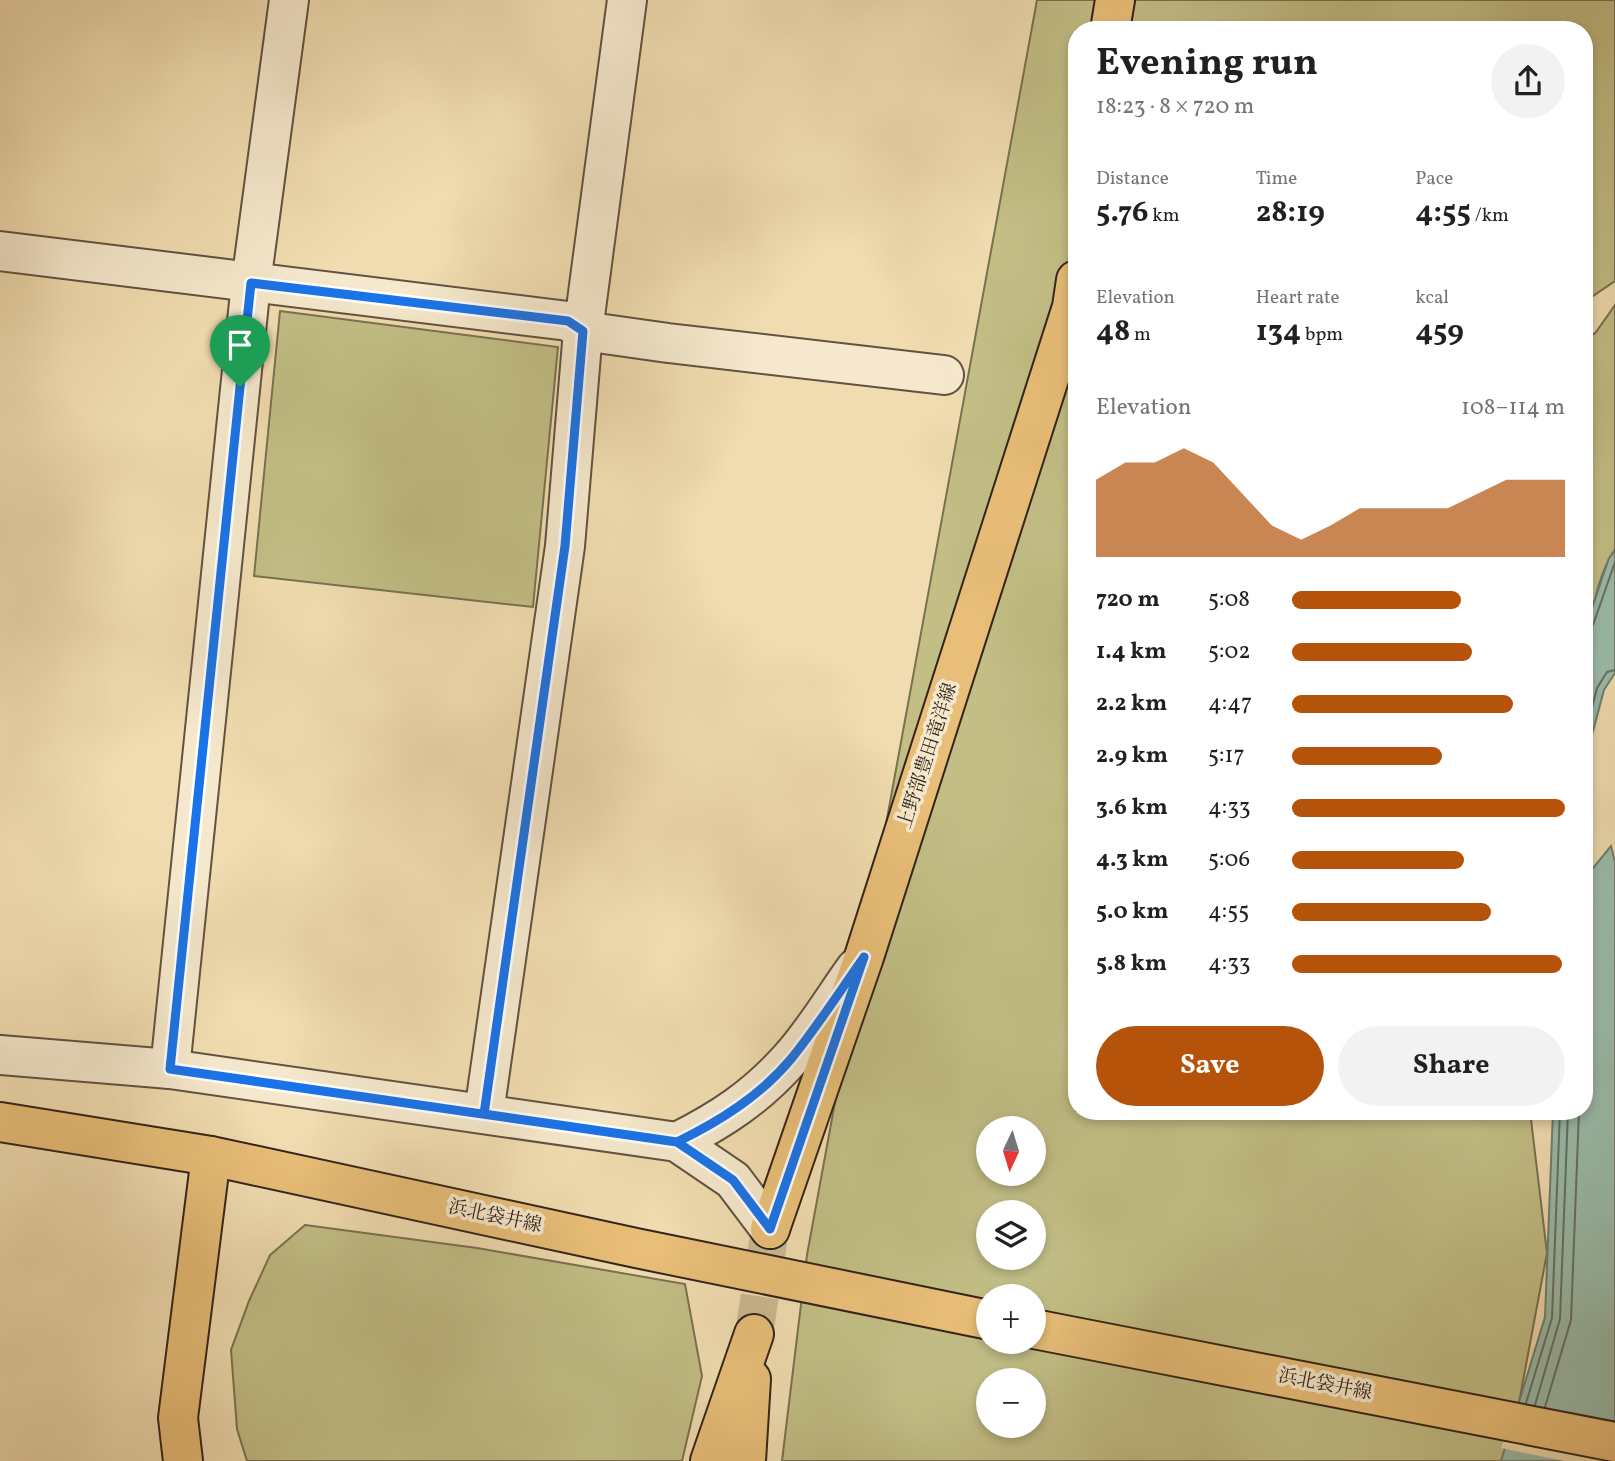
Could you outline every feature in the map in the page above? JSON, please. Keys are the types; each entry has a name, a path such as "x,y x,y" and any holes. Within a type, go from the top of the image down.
{"main road":[{"path":"1112,21 1115,0"},
{"name":"上野部豊田竜洋線","path":"770,1229 864,957 1068,320"},
{"name":"浜北袋井線","path":"0,1122 211,1156 976,1317"},
{"path":"183,1461 178,1418 211,1156"},
{"name":"浜北袋井線","path":"1046,1330 1615,1442"},
{"path":"710,1461 754,1334 746,1461"}],"street":[{"path":"170,1069 251,283 289,0"},
{"path":"484,1114 565,546 583,331 627,0"},
{"path":"0,251 568,321 583,331 944,375"},
{"path":"677,1142 719,1121 748,1100 790,1060 864,957"},
{"path":"0,1055 170,1069 677,1142 733,1180 770,1229"}],"shaded area":[{"path":"1037,0 1615,0 1615,281 1593,296 1593,21 1068,21 1068,1120 1531,1120 1547,1253 1508,1461 782,1461 807,1255"},
{"path":"1615,305 1615,549 1603,572 1593,607 1593,334"},
{"path":"280,311 558,347 533,607 254,576"},
{"path":"305,1225 477,1248 685,1284 702,1376 682,1461 247,1461 237,1429 231,1350 270,1255"}],"water":[{"path":"1615,551 1615,673 1604,690 1593,731 1593,605 1609,558"},
{"path":"1611,846 1615,862 1615,1461 1501,1461 1545,1317 1553,1120 1593,1120 1593,868"}],"pier":[{"path":"1515,1402 1615,1422 1615,1461 1564,1461 1501,1448"}],"tunnel":[{"path":"754,1334 770,1229"}],"route":[{"path":"240,387 170,1069 677,1142 719,1121 748,1100 790,1060 864,957 770,1229 733,1180 677,1142 484,1114 565,546 583,331 568,321 251,283 240,387"}]}
